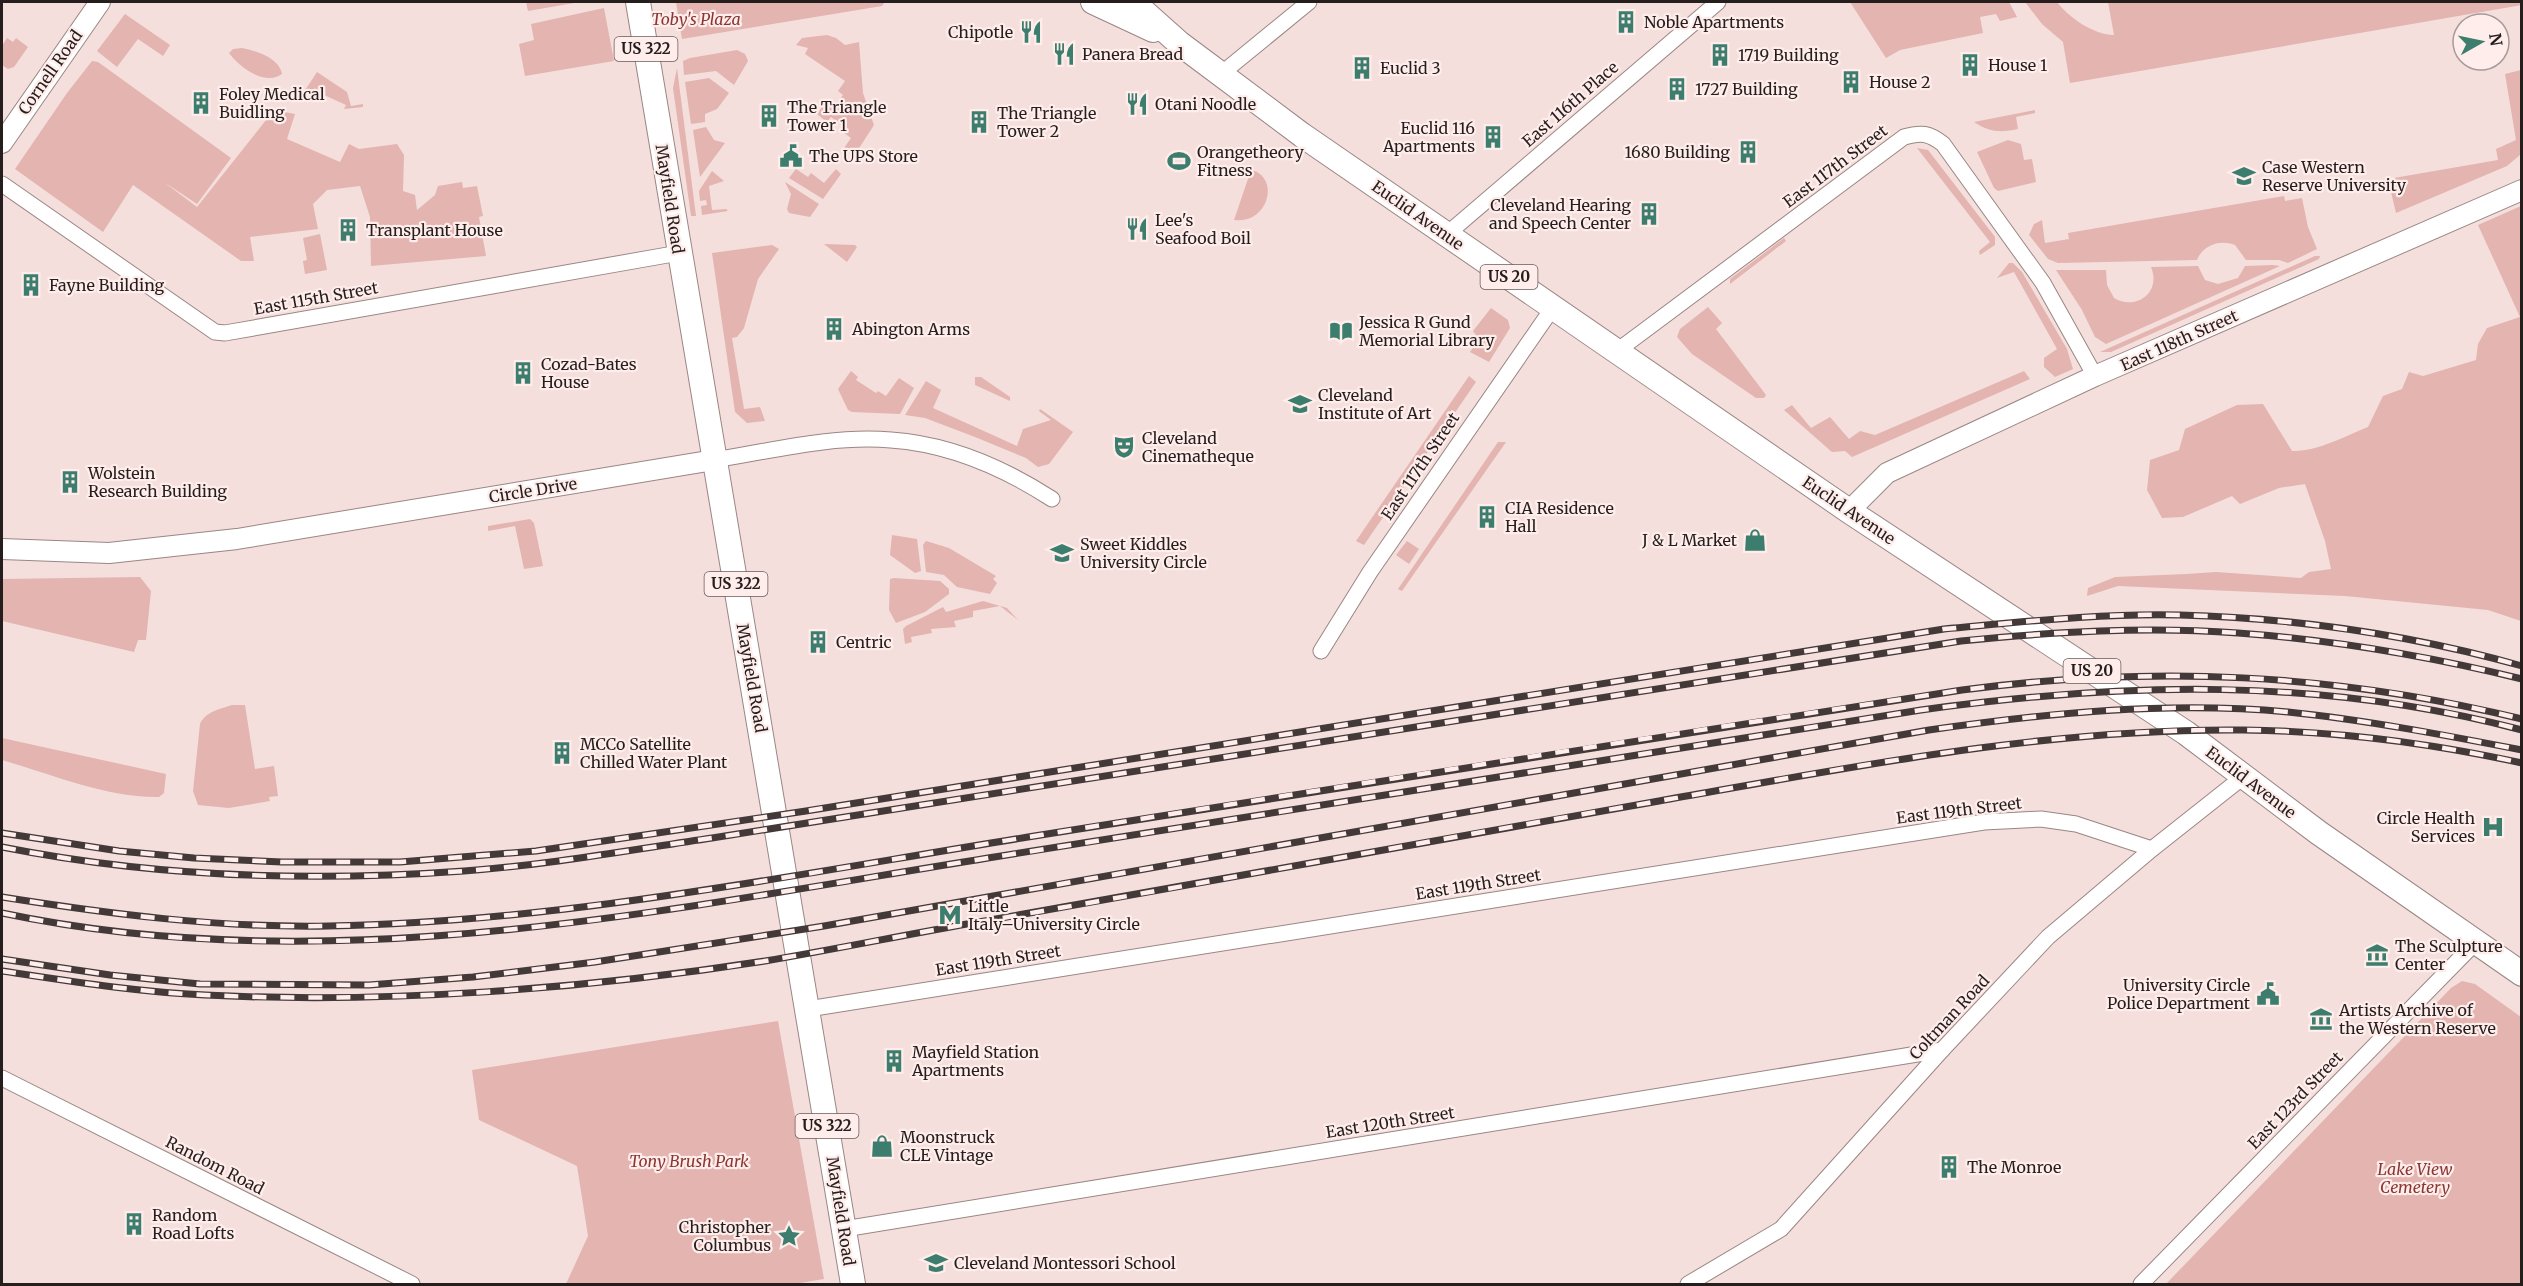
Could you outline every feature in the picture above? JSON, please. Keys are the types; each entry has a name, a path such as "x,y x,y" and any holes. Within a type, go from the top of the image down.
{"main road":[{"name":"Mayfield Road","path":"638,2 853,1284"},
{"name":"Euclid Avenue","path":"1093,2 1179,43"},
{"name":"Euclid Avenue","path":"1133,2 1179,43 1267,110 1849,511 2177,727 2243,777 2522,974"}],"street":[{"name":"Cornell Road","path":"2,143 100,2"},
{"path":"1221,74 1309,2"},
{"name":"East 116th Place","path":"1446,235 1718,2"},
{"name":"East 117th Street","path":"1617,351 1904,137 1919,132 1932,135 1943,144 1957,163 2043,283 2095,376"},
{"name":"East 115th Street","path":"2,184 215,332 225,333 679,253"},
{"name":"East 118th Street","path":"1849,511 1887,473 2095,376 2522,190"},
{"name":"East 117th Street","path":"1321,651 1370,572 1554,306"},
{"name":"Circle Drive","path":"2,549 109,553 237,539 837,441 891,440 967,456 1014,476 1052,499"},
{"name":"Coltman Road","path":"1688,1284 1781,1229 1942,1050 2048,937 2152,849 2243,777"},
{"name":"East 119th Street","path":"808,1009 1983,822 2041,819 2076,824 2152,849"},
{"name":"East 123rd Street","path":"2141,1284 2476,942"},
{"name":"East 120th Street","path":"844,1230 1942,1050"},
{"name":"Random Road","path":"2,1078 412,1284"}],"green space":[{"path":"526,2 580,2 528,11"},
{"name":"Toby's Plaza","path":"676,2 885,2 882,6 682,39"},
{"path":"1850,2 2009,2 2017,17 2000,21 1996,14 1980,17 1983,33 1900,50 1886,58"},
{"path":"2025,2 2057,2 2090,29 2114,35 2108,2 2521,2 2522,5 2481,12 2451,12 2451,17 2070,83 2063,42 2042,24"},
{"path":"604,8 614,61 525,76 519,44 534,40 531,24"},
{"path":"125,14 170,45 163,56 138,39 117,67 97,51"},
{"path":"827,35 845,45 859,42 863,93 874,125 854,156 844,148 851,138 840,130 843,126 831,117 827,122 817,114 826,102 834,107 843,95 838,91 845,81 805,54 808,48 796,45 802,38"},
{"path":"7,38 13,42 16,38 28,47 14,67 8,69 2,65 2,46"},
{"path":"242,48 260,53 272,60 280,68 282,74 268,78 245,69 229,53 233,49"},
{"path":"737,50 745,54 748,61 734,85 716,71 684,75 683,61"},
{"path":"92,61 98,62 231,158 197,204 164,182 197,207 274,110 295,114 287,139 340,162 349,144 359,149 397,144 404,155 403,191 415,195 417,210 435,195 438,186 462,182 463,188 477,186 483,216 479,217 486,256 371,266 370,217 360,186 327,190 313,204 318,229 250,237 254,261 241,261 133,185 103,232 15,169"},
{"path":"677,68 696,216 691,216 673,88"},
{"path":"2521,70 2521,154 2507,166 2396,213 2388,179 2498,160 2496,149 2516,140 2505,74"},
{"path":"317,72 347,92 351,106 363,104 363,107 344,109 346,105 324,95 322,100 304,92"},
{"path":"709,78 729,93 717,109 705,114 705,122 691,124 685,82"},
{"path":"2035,110 2035,113 2016,117 2018,129 1995,131 1974,122"},
{"path":"706,127 714,140 725,143 700,177 693,130"},
{"path":"2008,140 2021,144 2024,160 2032,159 2036,182 1998,191 1994,188 1977,152"},
{"path":"1917,148 1928,150 1995,237 1995,245 1980,255 1979,251 1990,242"},
{"path":"796,169 808,177 811,173 824,183 836,169 841,174 823,199 789,178"},
{"path":"1251,170 1260,174 1266,181 1268,190 1266,200 1255,215 1246,220 1234,220"},
{"path":"712,171 724,181 709,186 712,210 726,209 728,211 702,215 701,206 707,205 706,200 700,201 699,191"},
{"path":"785,182 819,204 810,217 789,213 787,209 791,194"},
{"path":"2284,196 2285,201 2302,198 2308,227 2317,249 2288,263 2279,260 2246,260 2235,245 2218,243 2203,250 2197,260 2058,263 2048,259 2029,235 2034,224 2042,220 2045,243 2069,239 2068,233"},
{"path":"2521,206 2521,621 2488,610 2345,596 2118,586 2087,596 2088,588 2115,577 2216,572 2301,578 2309,572 2331,569 2325,541 2305,484 2279,488 2240,504 2232,496 2183,517 2162,518 2147,490 2150,460 2179,450 2185,429 2237,405 2263,404 2292,451 2321,446 2368,427 2383,396 2402,389 2409,372 2423,376 2476,360 2478,344 2487,328 2520,317 2478,225"},
{"path":"320,234 327,270 305,274 303,261 307,260 303,238"},
{"path":"1784,238 1786,241 1730,284 1730,279"},
{"path":"824,244 855,245 857,247 847,262"},
{"path":"772,245 779,249 758,279 744,328 737,337 732,338 744,409 760,407 765,421 747,423 735,412 712,253"},
{"path":"2315,256 2320,256 2319,259 2111,352 2100,352"},
{"path":"2009,263 2013,263 2022,272 2067,349 2073,369 2055,377 2044,367 2044,358 2057,349 2014,272 1997,278"},
{"path":"2198,266 2205,280 2218,284 2238,278 2245,266 2280,266 2106,344 2095,337 2082,310 2056,270 2106,270 2107,285 2114,298 2130,302 2138,301 2150,292 2153,285 2151,267"},
{"path":"1708,307 1722,323 1716,329 1766,395 1764,398 1756,398 1692,354 1677,337 1680,329"},
{"path":"1491,308 1508,320 1510,328 1489,362 1470,352 1479,339 1473,331"},
{"path":"851,371 858,377 856,380 876,393 878,391 886,396 899,378 914,388 900,414 852,412 848,410 838,389"},
{"path":"2024,371 2030,379 1852,457 1845,451 1832,452 1784,410 1792,405 1811,428 1830,417 1849,439 1860,431 1875,435"},
{"path":"1469,376 1476,382 1364,545 1356,541"},
{"path":"975,377 981,377 1010,397 1010,401 975,385"},
{"path":"926,381 941,390 933,408 1017,446 1023,429 1051,420 1039,411 1040,409 1073,432 1049,464 1038,467 1026,458 975,437 925,418 905,415"},
{"path":"1498,442 1506,442 1402,591 1398,589"},
{"path":"530,519 534,523 543,566 524,569 515,526 488,531 488,526"},
{"path":"892,535 917,539 921,571 915,573 890,555"},
{"path":"926,541 949,548 996,576 993,579 997,583 990,594 957,587 944,575 926,572 923,545"},
{"path":"1407,541 1419,549 1409,564 1396,555"},
{"path":"140,577 151,591 146,640 138,640 134,652 2,621 2,579"},
{"path":"890,579 940,581 949,589 949,594 925,612 896,623 889,610"},
{"path":"983,601 1007,608 1018,620 1000,606 973,611 973,617 954,621 956,627 931,629 932,633 911,637 912,642 905,644 903,629 906,626 943,607 946,612"},
{"path":"232,705 245,705 255,769 274,766 278,796 269,797 270,801 229,808 198,805 193,791 200,724 209,714"},
{"path":"2,738 166,774 164,793 159,797 119,794 2,760"},
{"name":"Lake View Cemetery","path":"2462,981 2475,984 2521,1017 2521,1284 2166,1284 2451,988"},
{"name":"Tony Brush Park","path":"778,1021 824,1279 794,1284 566,1284 588,1236 577,1166 479,1120 472,1070"}],"railway":[{"path":"2,833 119,851 194,858 282,862 400,862 536,851 806,811 1944,629 2121,615 2223,617 2309,624 2438,645 2522,666"},
{"path":"2,847 116,865 174,871 290,876 406,874 526,865 712,838 1961,641 2030,635 2169,630 2274,636 2381,650 2522,679"},
{"path":"2,897 124,914 246,925 328,926 416,923 504,916 679,894 1611,744 1962,690 2033,682 2174,676 2313,683 2452,704 2522,719"},
{"path":"2,913 125,933 249,941 372,940 496,931 743,898 1921,710 2073,694 2148,690 2297,693 2372,701 2447,713 2522,730"},
{"path":"2,959 110,975 200,984 369,985 473,977 595,962 824,926 1929,730 2018,718 2108,710 2198,708 2288,712 2434,733 2522,750"},
{"path":"2,971 154,991 274,997 415,996 627,979 765,961 1804,775 1950,752 2096,735 2243,730 2313,733 2418,744 2522,763"}],"place":[{"name":"Noble Apartments","path":"1626,22"},
{"name":"Chipotle","path":"1031,32"},
{"name":"Panera Bread","path":"1064,54"},
{"name":"1719 Building","path":"1720,55"},
{"name":"House 1","path":"1970,65"},
{"name":"Euclid 3","path":"1362,68"},
{"name":"House 2","path":"1851,82"},
{"name":"1727 Building","path":"1677,89"},
{"name":"Foley Medical Buidling","path":"201,103"},
{"name":"Otani Noodle","path":"1137,104"},
{"name":"The Triangle Tower 1","path":"769,116"},
{"name":"The Triangle Tower 2","path":"979,122"},
{"name":"Euclid 116 Apartments","path":"1493,137"},
{"name":"1680 Building","path":"1748,152"},
{"name":"The UPS Store","path":"791,156"},
{"name":"Orangetheory Fitness","path":"1179,161"},
{"name":"Case Western Reserve University","path":"2244,176"},
{"name":"Cleveland Hearing and Speech Center","path":"1649,214"},
{"name":"Lee's Seafood Boil","path":"1137,229"},
{"name":"Transplant House","path":"348,230"},
{"name":"Fayne Building","path":"31,285"},
{"name":"Abington Arms","path":"834,329"},
{"name":"Jessica R Gund Memorial Library","path":"1341,331"},
{"name":"Cozad-Bates House","path":"523,373"},
{"name":"Cleveland Institute of Art","path":"1300,404"},
{"name":"Cleveland Cinematheque","path":"1124,447"},
{"name":"Wolstein Research Building","path":"70,482"},
{"name":"CIA Residence Hall","path":"1487,517"},
{"name":"J & L Market","path":"1755,540"},
{"name":"Sweet Kiddles University Circle","path":"1062,553"},
{"name":"Centric","path":"818,642"},
{"name":"MCCo Satellite Chilled Water Plant","path":"562,753"},
{"name":"Circle Health Services","path":"2493,827"},
{"name":"Little Italy–University Circle","path":"950,915"},
{"name":"The Sculpture Center","path":"2377,955"},
{"name":"University Circle Police Department","path":"2268,994"},
{"name":"Artists Archive of the Western Reserve","path":"2321,1019"},
{"name":"Mayfield Station Apartments","path":"894,1061"},
{"name":"Moonstruck CLE Vintage","path":"882,1146"},
{"name":"The Monroe","path":"1949,1167"},
{"name":"Random Road Lofts","path":"134,1224"},
{"name":"Christopher Columbus","path":"789,1236"},
{"name":"Cleveland Montessori School","path":"936,1263"}]}
